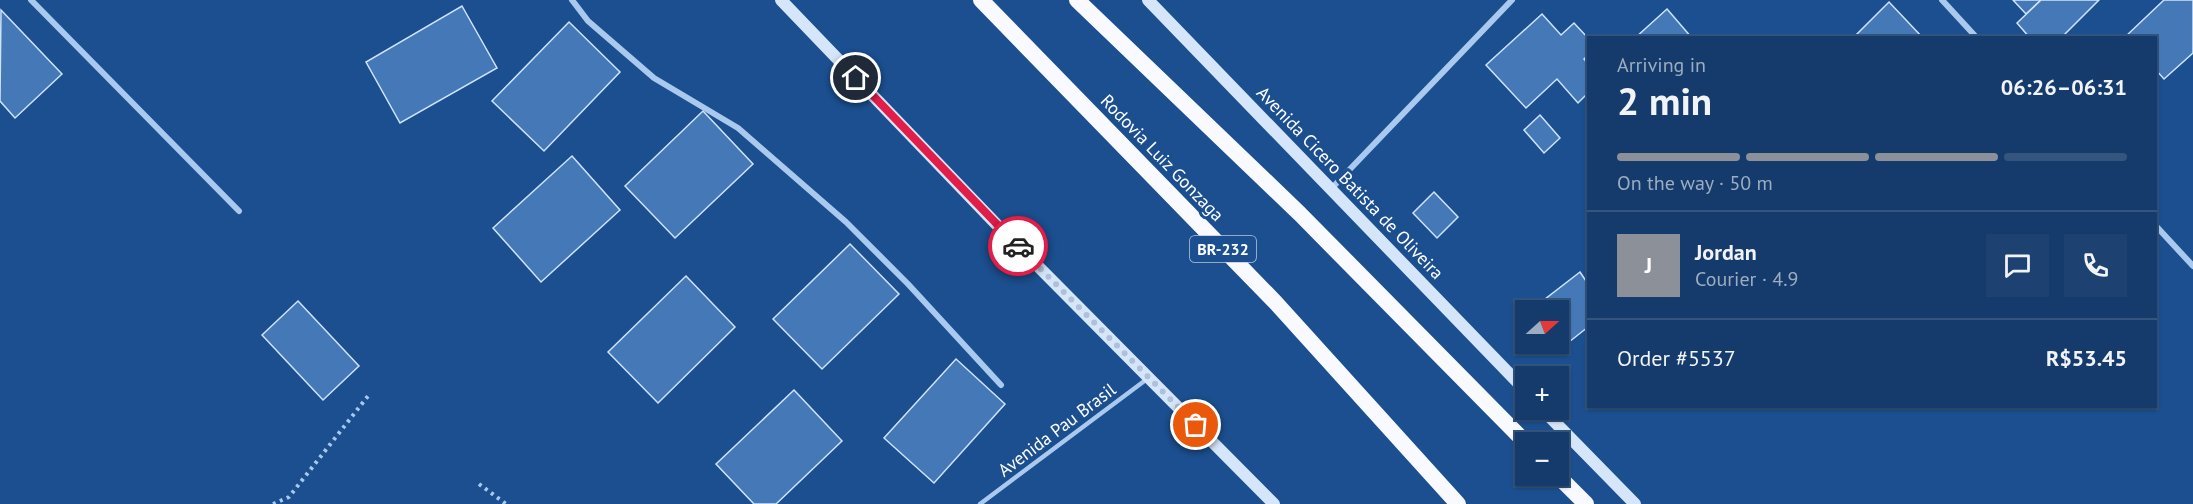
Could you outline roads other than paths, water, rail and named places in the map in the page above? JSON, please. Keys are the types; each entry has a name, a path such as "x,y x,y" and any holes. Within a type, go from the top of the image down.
{"highway":[{"name":"Rodovia Luiz Gonzaga","path":"981,0 1276,303 1458,504"},
{"path":"1077,0 1300,214 1515,432"},
{"path":"1568,486 1586,504"}],"main road":[{"path":"781,0 999,227 1274,504"},
{"name":"Avenida Cicero Batista de Oliveira","path":"1148,0 1515,380"},
{"path":"1553,420 1635,504"}],"street":[{"path":"31,0 239,212"},
{"path":"572,0 588,21 654,78 738,128 846,222 908,284 1001,385"},
{"path":"1331,189 1512,0"},
{"path":"1942,0 1975,36"},
{"path":"2157,227 2193,266"}],"lane":[{"name":"Avenida Pau Brasil","path":"980,504 1149,378"}]}
